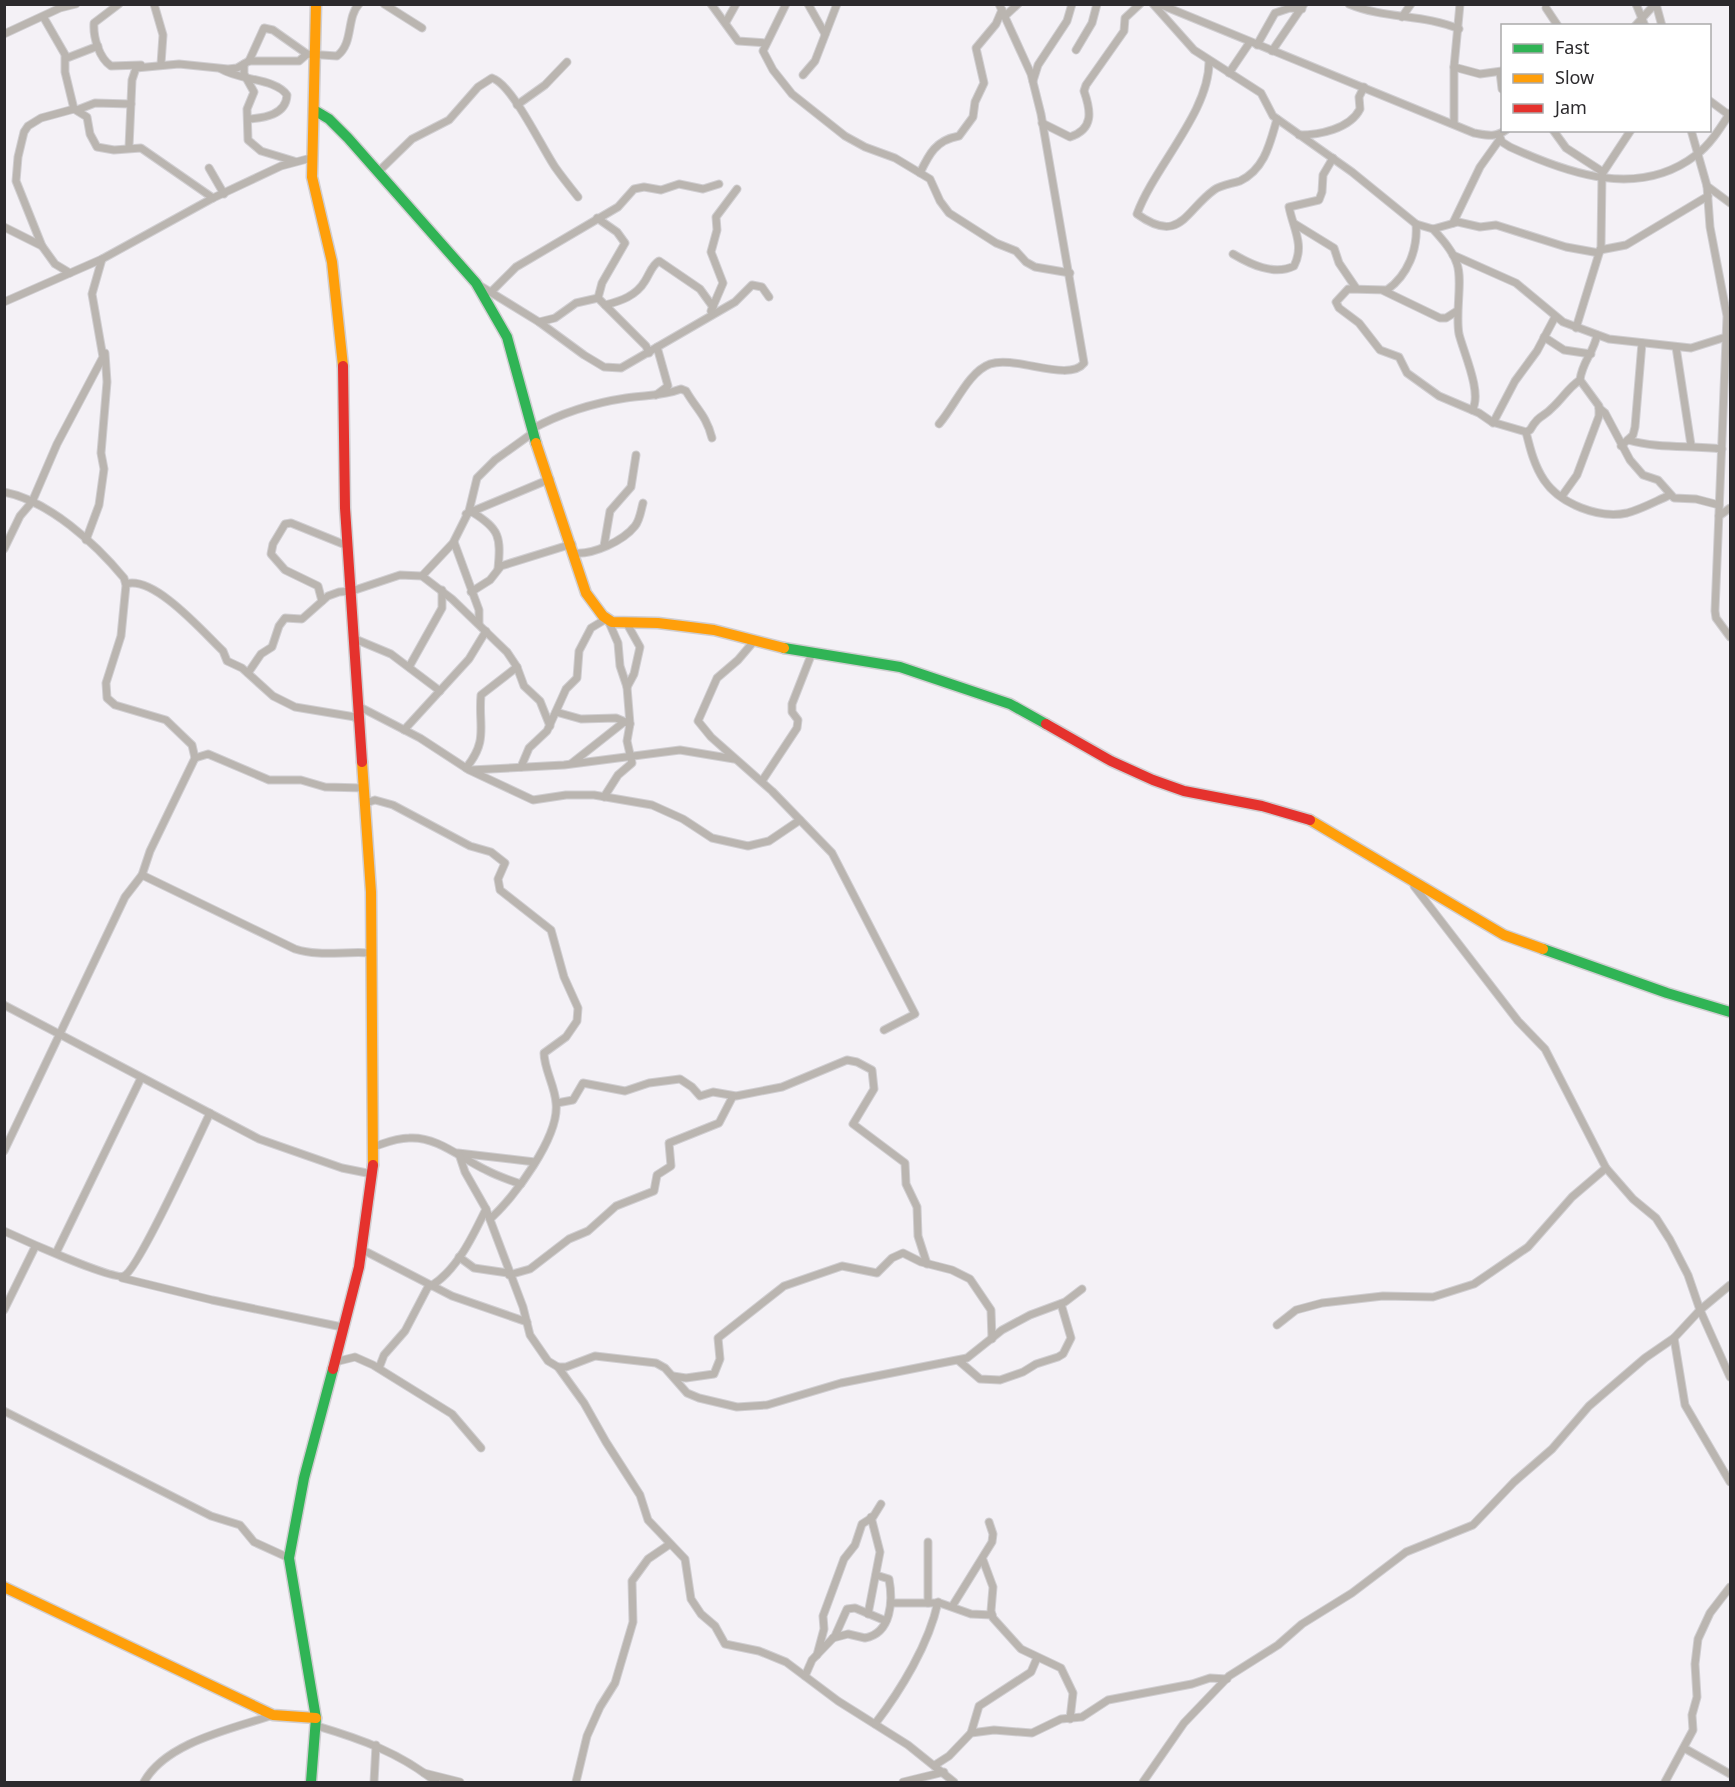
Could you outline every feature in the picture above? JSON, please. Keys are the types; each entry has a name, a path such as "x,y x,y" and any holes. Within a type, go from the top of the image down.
{"street":[{"path":"4,34 44,18 60,8 76,4"},
{"path":"119,4 94,23 98,46 108,65 161,64 219,68 237,68 247,63 299,61 310,55 337,56 343,51 354,10 359,4"},
{"path":"154,4 163,35 161,64"},
{"path":"311,1782 317,1722 289,1558 304,1478 362,1249 372,1174 373,1147 371,892 348,546 340,323 332,262 314,194 311,158 314,110 310,55 316,4"},
{"path":"384,4 422,28"},
{"path":"711,4 739,42 766,43"},
{"path":"726,22 736,4"},
{"path":"786,4 763,51 792,94 845,136 865,147 895,158 930,179 940,201 949,213 996,243 1012,249 1035,267 1070,273"},
{"path":"808,4 825,34"},
{"path":"802,75 815,61 837,4"},
{"path":"920,173 936,146 948,138 959,136 973,117 975,102 984,83 976,48 996,24 1002,10 1018,4"},
{"path":"1033,81 1038,65 1067,21 1072,4"},
{"path":"1076,50 1092,23 1097,4"},
{"path":"1042,123 1070,137 1086,128 1089,121 1090,103 1084,91 1086,85 1124,31 1125,18 1140,4"},
{"path":"1153,4 1182,39 1209,61 1261,93 1269,112 1277,119 1333,158 1416,224 1433,229 1453,223 1512,228 1566,247 1600,251 1626,245 1708,196"},
{"path":"1159,4 1474,133 1502,135"},
{"path":"1349,4 1402,16 1436,20 1459,29"},
{"path":"1402,16 1410,4"},
{"path":"1454,124 1454,67 1460,4"},
{"path":"1636,4 1644,21 1656,4"},
{"path":"1656,4 1661,24"},
{"path":"1228,73 1254,43 1275,13 1303,7"},
{"path":"1272,51 1281,35 1303,7"},
{"path":"1546,8 1557,24"},
{"path":"939,424 956,403 965,385 988,365 1021,363 1067,372 1083,366 1083,350 1070,273 1033,81 1002,10"},
{"path":"44,18 65,57 65,72 75,109 87,117 90,134 96,147 114,150 129,147 141,148 213,198"},
{"path":"294,161 254,146 248,140 248,103 254,92 244,74 264,28 273,30 310,55"},
{"path":"65,57 70,59 98,46"},
{"path":"1209,61 1206,79 1191,116 1137,214 1159,226 1172,225 1184,220 1213,190 1242,180 1264,160 1277,119"},
{"path":"517,105 544,85 567,62"},
{"path":"129,147 134,72 141,65"},
{"path":"1454,67 1480,74 1501,71"},
{"path":"219,68 248,80 277,86 287,95 286,102 278,112 248,119"},
{"path":"378,172 412,139 449,120 485,80 498,80 517,105 554,166 578,197"},
{"path":"1299,135 1321,133 1351,121 1360,109 1359,97 1364,87"},
{"path":"1502,135 1505,144 1526,154 1602,176 1655,176 1675,169 1698,154 1730,114 1711,102"},
{"path":"70,273 55,264 42,246 16,182 21,140 24,132 34,121 95,103 131,104"},
{"path":"314,110 329,119 476,283 507,337 533,431 593,607 607,619 618,643 620,666 627,687 627,741 632,766 618,775 604,797"},
{"path":"1554,132 1566,148 1602,176"},
{"path":"1576,328 1600,251 1602,176 1630,132"},
{"path":"1692,132 1707,186 1710,227 1729,314 1726,337 1729,358 1722,448 1715,611 1716,618 1731,637"},
{"path":"1453,223 1480,167 1502,135"},
{"path":"5,302 102,259 213,198 294,161 311,158"},
{"path":"1233,254 1265,268 1290,269 1298,257 1294,224 1289,207 1319,200 1323,175 1333,158"},
{"path":"209,168 224,194"},
{"path":"491,292 524,261 618,207 630,192 638,187 661,190 684,184 703,189 719,184"},
{"path":"1707,186 1731,204"},
{"path":"703,320 714,308 723,283 711,252 717,230 716,217 737,189"},
{"path":"597,218 617,232 625,243 602,283 598,298"},
{"path":"1294,224 1334,248 1339,264 1356,288"},
{"path":"1382,290 1395,283 1412,261 1417,236 1416,224"},
{"path":"4,227 42,246"},
{"path":"1433,229 1453,255 1458,269 1459,334 1466,352 1476,399 1472,410"},
{"path":"1453,255 1516,283 1555,317 1576,328 1597,335 1642,344 1676,347 1700,346 1726,337"},
{"path":"86,540 99,505 104,469 101,453 107,368 92,294 102,259"},
{"path":"605,305 630,296 641,287 654,264 659,261 700,289 714,308"},
{"path":"476,283 539,322 604,367 621,368 735,302 752,285 762,287 769,297"},
{"path":"1457,311 1446,318 1440,318 1382,290 1356,288 1339,295 1336,302 1339,308 1359,323 1380,350 1399,357 1410,375 1439,396 1472,410 1493,423 1526,432"},
{"path":"598,298 646,346 649,353"},
{"path":"539,322 555,318 576,303 598,298"},
{"path":"1493,423 1515,381 1555,317"},
{"path":"1526,432 1530,430 1537,418 1550,410 1568,389 1580,380 1583,364 1591,354 1597,335"},
{"path":"1544,337 1564,350 1591,354"},
{"path":"1621,446 1628,440 1635,427 1642,344"},
{"path":"1676,347 1691,445"},
{"path":"656,395 668,386 657,348"},
{"path":"4,549 20,516 32,502 57,444 101,362 104,351"},
{"path":"1580,380 1605,413 1621,446 1638,470 1658,480 1670,495 1678,500 1696,499 1719,505"},
{"path":"422,576 454,542 470,513 477,478 495,460 555,416 593,404 684,389 693,405 704,414 712,438"},
{"path":"1562,496 1577,475 1596,425 1599,408"},
{"path":"1526,432 1538,470 1546,483 1562,496 1590,511 1627,513 1670,495"},
{"path":"1628,440 1658,447 1691,445 1722,448"},
{"path":"604,546 609,511 631,487 636,455"},
{"path":"470,513 550,479"},
{"path":"4,492 25,496 47,509 86,540 122,576 126,584 121,636 106,683 106,698 115,705 166,720 192,745 195,758 150,851 142,875 125,897 4,1151"},
{"path":"471,592 489,580 498,569 525,556 573,549 588,553 604,546 634,527 643,503"},
{"path":"1719,516 1731,508"},
{"path":"470,513 489,522 497,531 500,549 498,569"},
{"path":"322,601 318,586 280,566 271,554 273,544 285,524 291,523 348,546"},
{"path":"454,542 471,592 480,610 479,624"},
{"path":"248,673 261,654 272,647 279,626 285,618 302,619 322,601 339,592 352,591 400,575 422,576 442,590 507,652 517,667 524,686 540,702 550,726"},
{"path":"126,584 136,582 169,600 223,651 226,661 238,665 273,696 295,707 355,717 358,722"},
{"path":"409,667 442,608 442,590"},
{"path":"521,767 532,743 544,735 566,689 579,674 579,651 591,628 607,619 678,625 812,653 900,667 1010,704 1111,761 1153,780 1184,791 1262,806 1315,821 1504,935 1667,993 1731,1012"},
{"path":"626,622 640,647 634,674 627,687"},
{"path":"404,730 468,659 486,631"},
{"path":"355,639 373,645 409,667 440,691"},
{"path":"754,640 738,660 720,673 698,716 698,721 734,759 762,781 835,858 915,1014 884,1030"},
{"path":"762,781 797,728 798,720 792,712 792,704 812,653"},
{"path":"468,769 477,754 482,737 481,694 517,667"},
{"path":"358,706 404,730 468,769 533,800 575,795 652,805 682,819 712,838 748,846 769,841 800,820"},
{"path":"556,712 581,719 616,718 627,723"},
{"path":"570,765 627,723"},
{"path":"468,769 570,765 680,750 734,759"},
{"path":"195,758 208,754 269,780 302,780 325,787 364,788"},
{"path":"366,803 375,800 393,805 470,846 499,858 505,865 498,879 500,890 551,930 564,976 579,1008 577,1021 566,1037 546,1048 543,1053 557,1103 548,1138 521,1184 490,1219"},
{"path":"142,875 295,949 313,953 370,953"},
{"path":"1411,881 1518,1021 1540,1042 1604,1160 1606,1168 1633,1198 1656,1218 1688,1275 1700,1310 1731,1377"},
{"path":"4,1005 269,1143 342,1168 372,1174"},
{"path":"557,1103 573,1100 583,1083 625,1091 674,1078 687,1082 699,1096 713,1092 733,1096 789,1085 825,1067 847,1060 869,1067 874,1074 874,1089 853,1124 905,1163 906,1184 917,1207 918,1236 927,1264"},
{"path":"56,1253 141,1078"},
{"path":"459,1257 478,1269 509,1274 530,1269 569,1239 588,1231 616,1206 654,1191 657,1175 670,1166 669,1143 719,1123 733,1096"},
{"path":"122,1278 127,1275 143,1250 210,1113"},
{"path":"373,1147 394,1139 416,1138 521,1184"},
{"path":"457,1154 535,1162"},
{"path":"457,1154 486,1209 535,1345 548,1361 558,1366 571,1366 595,1356 656,1364 665,1368 687,1393 737,1407 767,1405 841,1383 960,1360 978,1351 1002,1330 1024,1318 1061,1304 1082,1289"},
{"path":"1277,1326 1296,1310 1322,1303 1383,1296 1433,1298 1474,1284 1528,1247 1572,1197 1606,1168"},
{"path":"379,1368 384,1355 405,1331 430,1285 443,1277 459,1257 486,1209"},
{"path":"4,1231 35,1247 122,1278 342,1328"},
{"path":"4,1310 35,1247"},
{"path":"362,1249 430,1285 481,1307 527,1322"},
{"path":"673,1376 686,1378 714,1374 720,1359 718,1338 784,1286 842,1266 877,1273 892,1258 903,1253 927,1264 963,1275 975,1285 991,1310 992,1339"},
{"path":"1143,1782 1184,1723 1227,1679 1406,1552 1473,1526 1514,1482 1552,1449 1589,1406 1645,1358 1674,1338 1700,1310 1731,1285"},
{"path":"960,1360 980,1379 992,1381 1014,1376 1036,1364 1058,1357 1063,1354 1071,1338 1061,1304"},
{"path":"1674,1338 1685,1405 1729,1473 1731,1482"},
{"path":"334,1362 354,1357 379,1368 452,1414 481,1448"},
{"path":"558,1366 584,1403 602,1437 640,1495 648,1520 685,1559 691,1599 701,1614 715,1626 725,1644 759,1651 786,1662 935,1765 954,1782"},
{"path":"4,1411 211,1516 240,1525 254,1542 289,1558"},
{"path":"805,1676 817,1654 824,1629 823,1616 846,1556 855,1545 862,1524 872,1517 881,1504"},
{"path":"868,1614 880,1549 872,1517"},
{"path":"952,1605 983,1560 992,1538 989,1522"},
{"path":"928,1542 928,1603"},
{"path":"576,1782 587,1736 600,1707 615,1683 633,1622 632,1581 648,1558 670,1544"},
{"path":"983,1560 993,1587 992,1615 1021,1648 1036,1658 1056,1664 1069,1681 1073,1693 1070,1719"},
{"path":"833,1638 848,1635 860,1639 870,1638 880,1630 892,1603 889,1579 876,1575"},
{"path":"4,1587 273,1715 317,1722 376,1745 406,1760 436,1782"},
{"path":"1665,1782 1693,1730 1692,1716 1697,1701 1695,1664 1698,1639 1710,1613 1731,1587"},
{"path":"892,1603 938,1602 952,1605 972,1614 992,1615"},
{"path":"875,1724 915,1662 938,1602"},
{"path":"817,1654 833,1638 850,1606 885,1621"},
{"path":"935,1765 949,1756 971,1733 979,1706 1004,1688 1019,1682 1034,1669 1036,1658"},
{"path":"971,1733 994,1730 1032,1733 1061,1719 1070,1719 1089,1713 1108,1700 1192,1684 1210,1678 1227,1679"},
{"path":"144,1782 153,1767 171,1755 210,1735 273,1715"},
{"path":"374,1782 376,1745"},
{"path":"1684,1748 1731,1774"},
{"path":"903,1782 944,1772"},
{"path":"424,1773 460,1782"}],"traffic: fast":[{"path":"314,110 329,119 348,138 476,283 507,337 536,443"},
{"path":"784,648 900,667 1010,704 1046,724"},
{"path":"1543,949 1667,993 1730,1012"},
{"path":"311,1782 316,1718 289,1558 304,1478 333,1369"}],"traffic: slow":[{"path":"316,4 312,177 332,262 343,366"},
{"path":"536,443 586,593 603,616 612,622 658,623 714,630 784,648"},
{"path":"362,762 371,892 373,1165"},
{"path":"1310,820 1504,935 1543,949"},
{"path":"4,1587 273,1715 316,1718"}],"traffic: jam":[{"path":"343,366 345,508 362,762"},
{"path":"1046,724 1111,761 1153,780 1184,791 1262,806 1310,820"},
{"path":"333,1369 359,1267 373,1165"}]}
